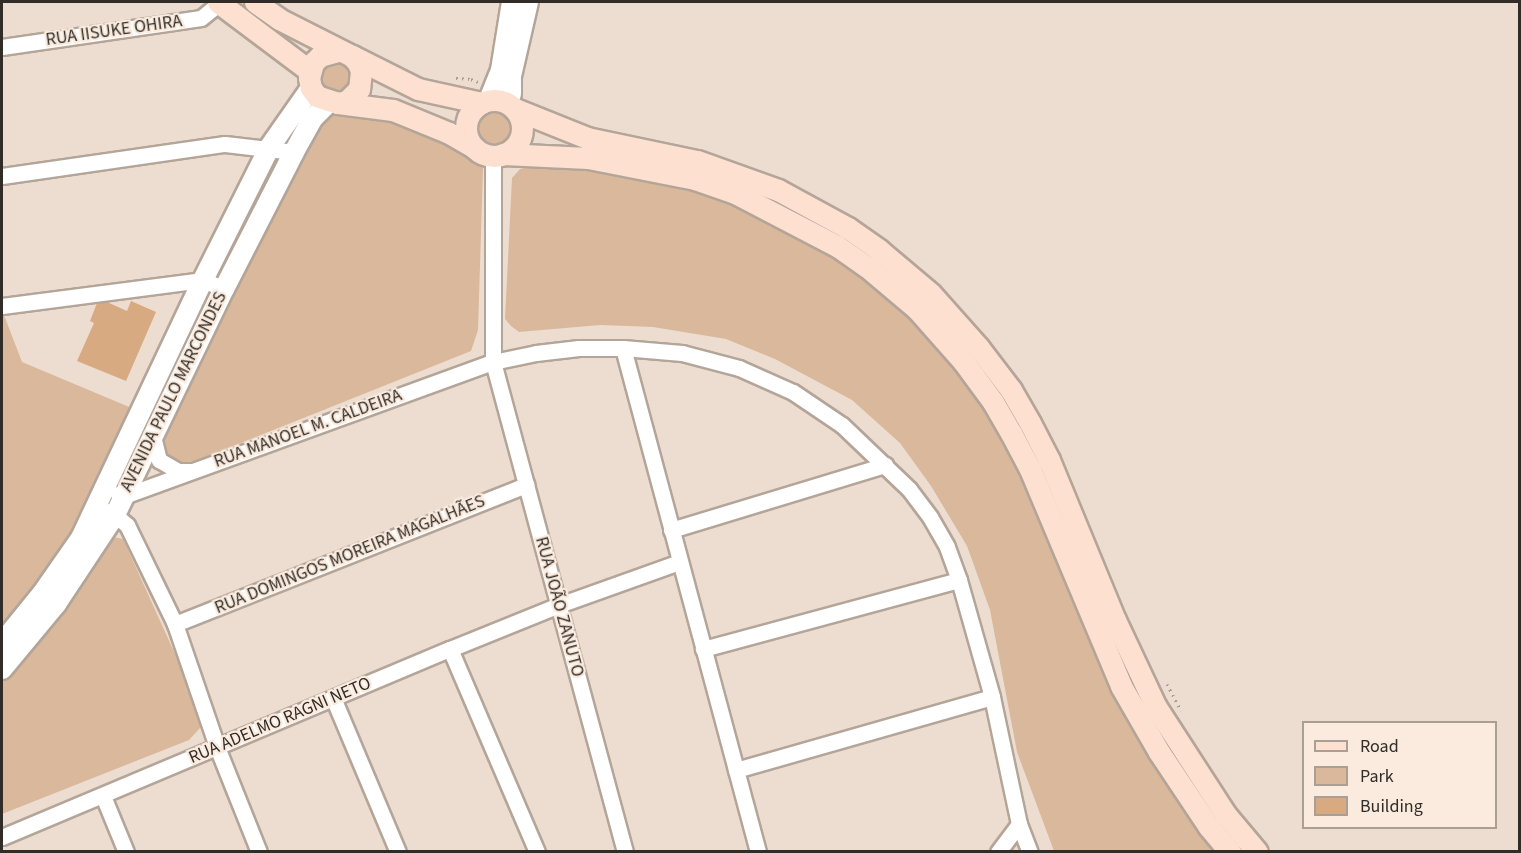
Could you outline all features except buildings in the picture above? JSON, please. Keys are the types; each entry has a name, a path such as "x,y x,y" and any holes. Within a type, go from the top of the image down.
{"main road":[{"path":"220,2 310,80 317,96 333,103 393,111 449,133 490,153 609,162 695,178 735,193 795,222 867,266 917,309 963,361 993,402 1030,469 1121,686 1159,752 1209,827 1230,852"},
{"path":"255,2 279,19 418,89 498,104 587,138 697,161 778,190 856,234 931,294 979,348 1025,415 1048,460 1115,620 1156,707 1226,815 1257,852"},
{"path":"310,80 320,56 344,53"},
{"path":"333,103 346,101 359,89 362,71 344,53"},
{"path":"498,104 520,117 522,135 512,150 490,153 469,141 466,124 473,108 498,104"}],"street":[{"name":"RUA IISUKE OHIRA","path":"2,47 201,18 220,2"},
{"path":"498,104 512,2"},
{"path":"498,104 511,93 511,76 528,2"},
{"name":"AVENIDA PAULO MARCONDES","path":"2,643 42,594 81,538 98,497 269,148 310,80"},
{"name":"AVENIDA PAULO MARCONDES","path":"2,669 56,604 115,515 224,289 294,152 313,118 333,103"},
{"path":"2,176 225,144 294,152"},
{"name":"RUA JOÃO ZANUTO","path":"490,153 493,362 625,852"},
{"path":"2,306 203,280 224,289"},
{"path":"623,348 758,852"},
{"name":"RUA MANOEL M. CALDEIRA","path":"124,496 493,362 568,349 623,348 682,353 739,368 793,392 842,425 909,489 930,517 947,547 959,580 992,697 1019,824 1030,852"},
{"path":"153,436 154,451 168,468 178,471 196,470"},
{"path":"671,530 885,465"},
{"name":"RUA DOMINGOS MOREIRA MAGALHÃES","path":"175,624 526,485"},
{"path":"98,497 124,496"},
{"path":"98,497 127,525 175,624 217,747 259,852"},
{"name":"RUA ADELMO RAGNI NETO","path":"2,837 334,700 450,649 559,605 679,562"},
{"path":"703,649 959,580"},
{"path":"450,649 537,852"},
{"path":"736,770 992,697"},
{"path":"334,700 398,852"},
{"path":"103,796 126,852"},
{"path":"998,852 1019,824"}],"path":[{"path":"1162,677 1185,718"}],"green space":[{"path":"336,61 347,65 351,76 347,87 336,91 325,87 321,76 325,65"},
{"path":"494,108 507,113 512,126 507,139 494,144 481,139 476,126 481,113"},
{"path":"341,110 383,113 469,151 483,168 478,330 471,351 196,461 179,463 167,456 162,440 321,121"},
{"path":"544,162 616,169 690,186 760,213 830,251 894,298 996,415 1093,640 1224,851 1054,851 1017,752 990,610 967,546 931,486 900,443 852,400 775,359 726,339 653,327 600,325 519,332 511,326 505,319 512,178 520,169"},
{"path":"4,315 22,362 134,409 76,526 54,559 2,626 2,316"},
{"path":"113,537 123,539 200,709 200,728 189,740 2,814 2,680 24,658"}]}
